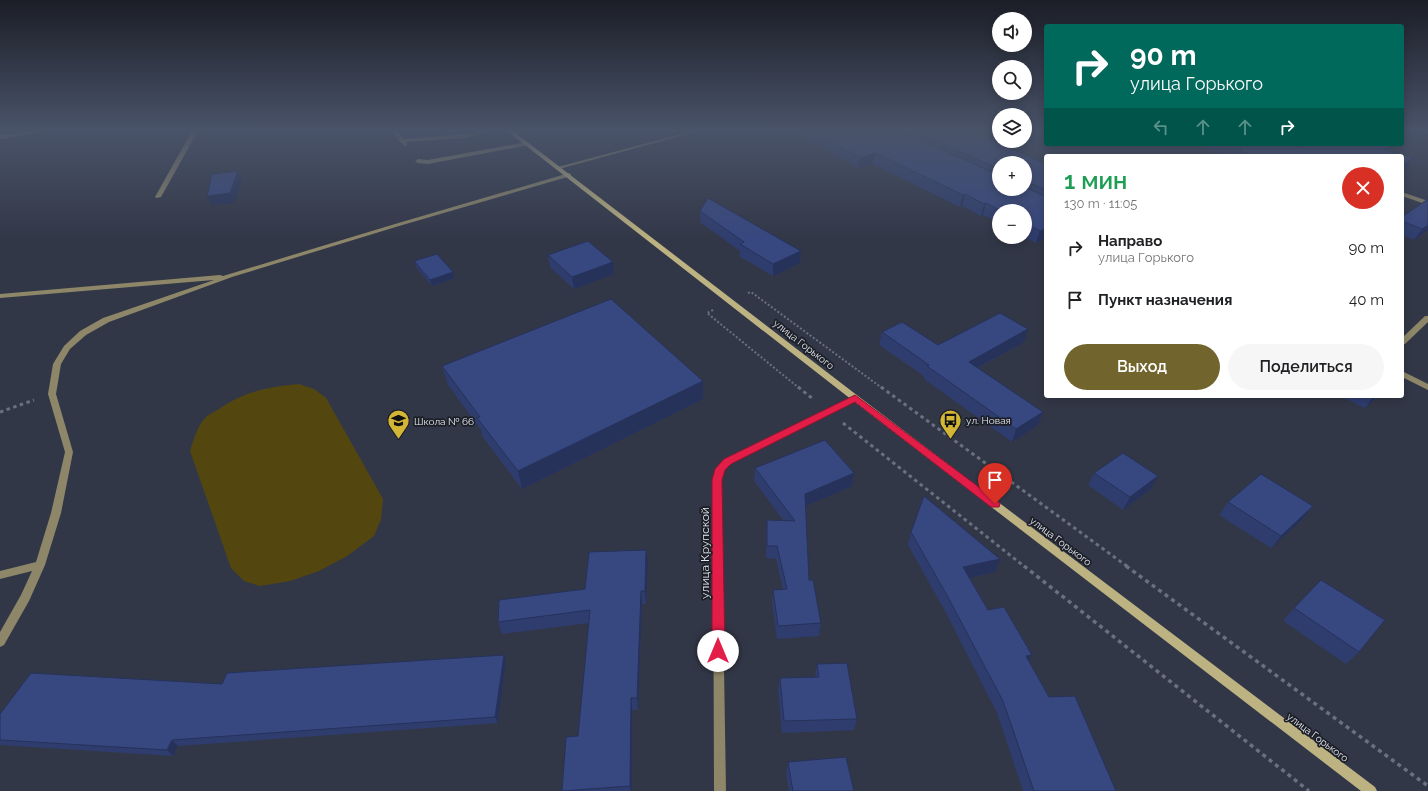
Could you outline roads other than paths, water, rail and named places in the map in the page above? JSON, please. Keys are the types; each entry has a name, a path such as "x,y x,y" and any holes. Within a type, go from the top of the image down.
{"main road":[{"name":"улица Горького","path":"557,168 855,398 1371,791"}],"street":[{"path":"158,197 174,168"},
{"path":"0,642 25,598 40,565 56,513 69,452 52,394 57,364 67,348 83,333 106,320 230,276 397,225 569,176"},
{"path":"1404,195 1428,203"},
{"path":"0,296 230,276"},
{"path":"1404,340 1428,318"},
{"path":"1404,375 1428,387"},
{"name":"улица Крупской","path":"720,791 717,480 720,469 727,461 855,398"},
{"path":"0,575 40,565"}],"place":[{"name":"Школа № 66","path":"398,440"},
{"name":"ул. Новая","path":"951,440"}]}
